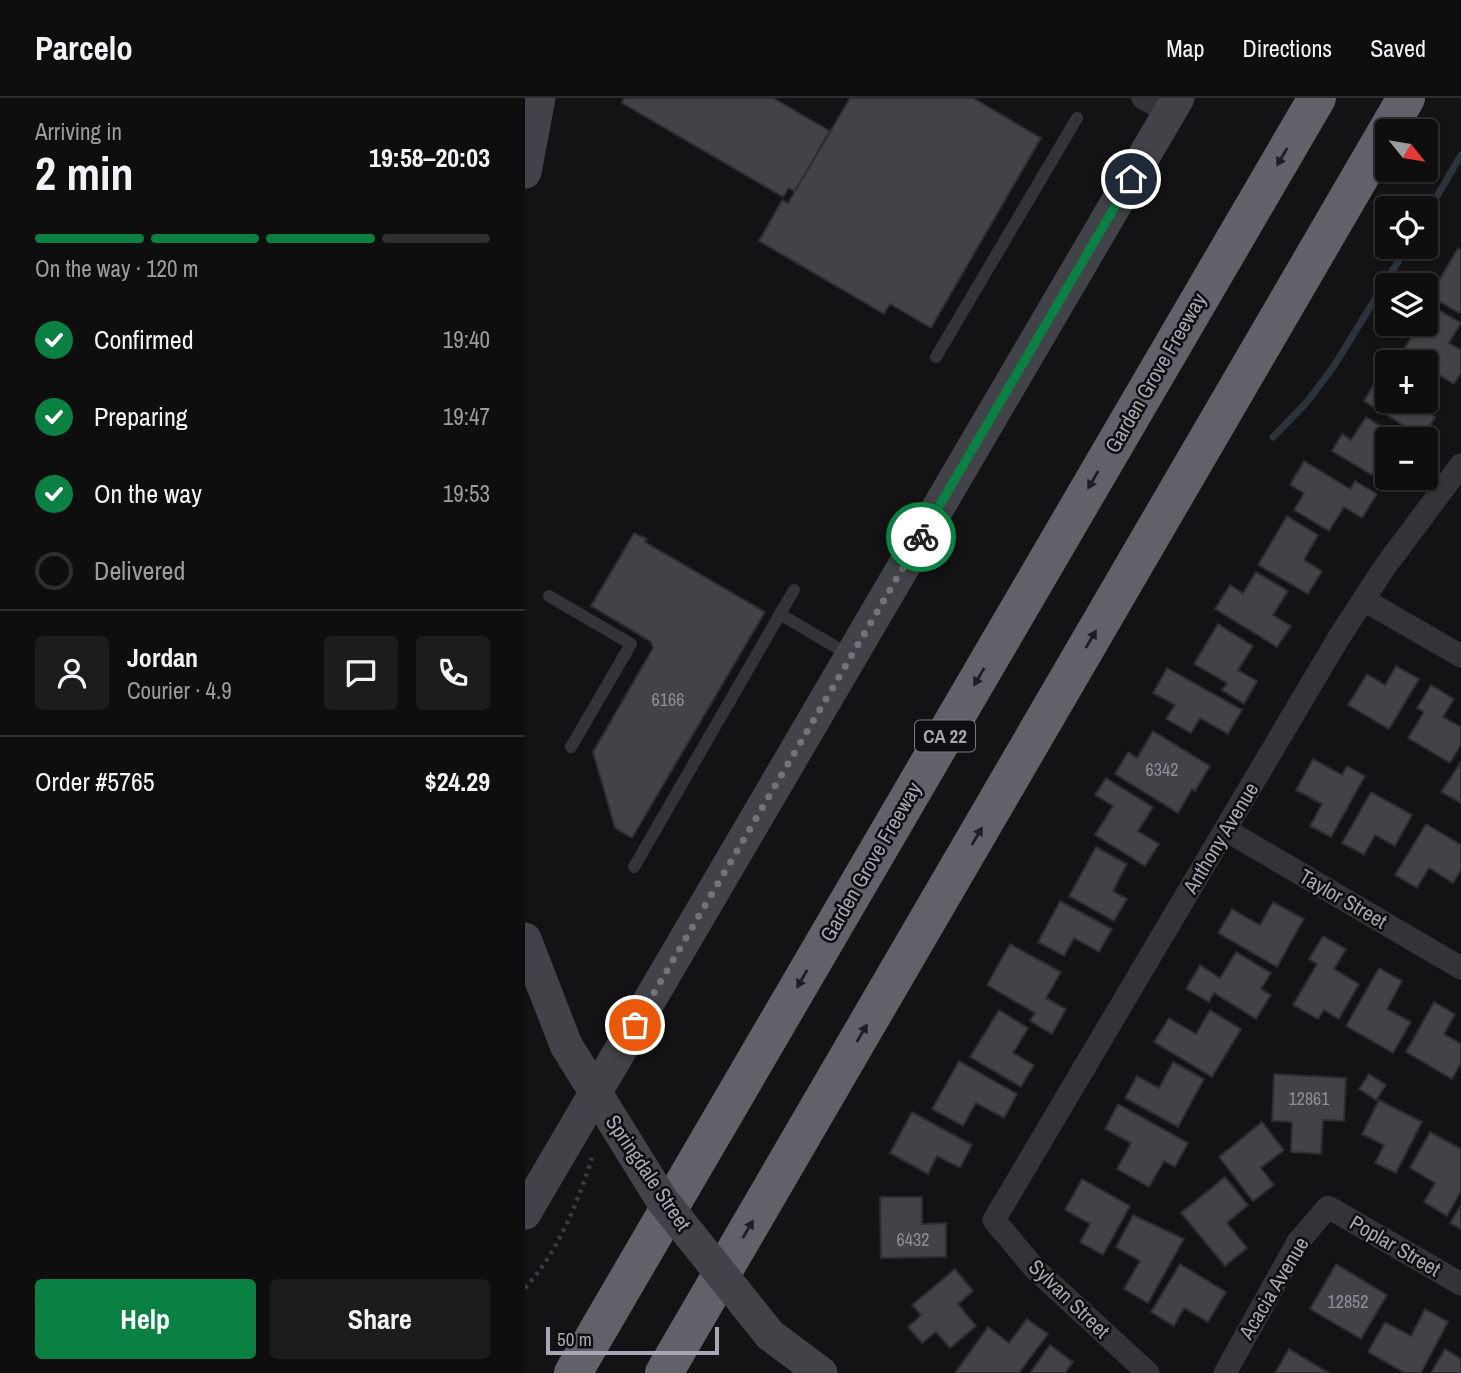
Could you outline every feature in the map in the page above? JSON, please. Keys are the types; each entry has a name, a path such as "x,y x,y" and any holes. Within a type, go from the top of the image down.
{"highway":[{"name":"Garden Grove Freeway","path":"573,1373 1317,98"},
{"path":"664,1373 1406,98"}],"main road":[{"path":"525,172 540,98"},
{"path":"525,1213 851,656 1163,103"},
{"name":"Springdale Street","path":"525,939 565,1045 661,1200 770,1335 821,1373"}],"street":[{"name":"Anthony Avenue","path":"994,1220 1364,600 1384,568 1461,465"},
{"path":"1364,600 1461,656"},
{"name":"Taylor Street","path":"1226,830 1461,968"},
{"name":"Poplar Street","path":"1328,1207 1461,1284"},
{"name":"Acacia Avenue","path":"1225,1373 1298,1242 1328,1207"},
{"name":"Sylvan Street","path":"994,1220 1035,1269 1148,1373"}],"lane":[{"path":"936,357 1077,118"},
{"path":"634,867 794,590"},
{"path":"549,596 631,644 571,747"},
{"path":"780,614 851,656"}],"building":[{"path":"624,98 773,98 830,131 795,192 789,188 783,197 622,103"},
{"path":"850,98 973,98 1041,138 931,328 890,304 884,314 759,241 782,200 788,203"},
{"path":"1458,248 1461,250 1459,313 1438,301 1438,282"},
{"path":"1438,310 1461,323 1449,343 1461,350 1461,373 1454,384 1438,374 1438,350 1404,350 1412,336 1438,336"},
{"path":"1375,382 1375,408 1364,401"},
{"path":"1384,413 1428,413 1435,417 1429,427 1407,427"},
{"path":"1366,417 1382,427 1375,427 1375,470 1372,475 1332,451 1342,434 1351,440"},
{"path":"1304,461 1350,489 1355,481 1377,494 1362,518 1344,507 1329,531 1294,510 1304,493 1290,485"},
{"path":"1287,516 1318,535 1304,560 1322,571 1308,594 1258,565"},
{"path":"634,533 765,612 632,838 615,828 593,752 653,648 651,642 591,606"},
{"path":"1256,572 1288,591 1273,615 1291,626 1277,647 1215,609 1230,585 1243,593"},
{"path":"1218,624 1253,646 1238,670 1257,681 1244,704 1222,690 1227,683 1194,664"},
{"path":"1396,666 1419,679 1389,729 1348,705 1367,674 1385,685"},
{"path":"1167,668 1242,710 1228,734 1200,718 1191,733 1166,719 1175,705 1153,693"},
{"path":"1431,685 1454,699 1443,717 1461,727 1461,744 1450,763 1408,738 1424,712 1417,708"},
{"path":"1153,731 1210,766 1178,813 1115,774 1128,752 1137,758"},
{"path":"1313,759 1342,775 1347,766 1365,776 1331,837 1310,826 1322,804 1296,790"},
{"path":"1461,762 1461,803 1441,792"},
{"path":"1106,778 1153,807 1138,831 1159,844 1145,866 1095,835 1113,806 1095,795"},
{"path":"1371,792 1412,815 1395,846 1375,835 1364,855 1342,843"},
{"path":"1426,824 1461,845 1461,870 1453,883 1429,868 1417,888 1395,875"},
{"path":"1096,847 1127,864 1113,891 1127,899 1114,921 1069,896"},
{"path":"1060,901 1112,929 1099,952 1074,938 1064,956 1038,942"},
{"path":"1273,902 1304,919 1277,967 1218,933 1232,909 1260,925"},
{"path":"1323,936 1346,949 1334,969 1359,984 1339,1019 1324,1010 1318,1019 1293,1005 1317,964 1309,959"},
{"path":"1010,944 1061,972 1046,998 1066,1009 1052,1034 1030,1021 1035,1013 987,985"},
{"path":"1236,952 1271,973 1261,989 1271,995 1256,1019 1214,993 1209,1002 1186,989 1200,965 1220,978"},
{"path":"1379,968 1402,981 1387,1009 1411,1022 1393,1053 1346,1026"},
{"path":"1434,1002 1455,1014 1444,1034 1461,1044 1461,1063 1452,1079 1406,1052"},
{"path":"999,1010 1028,1028 1013,1053 1034,1065 1021,1087 970,1057"},
{"path":"1210,1010 1241,1029 1212,1077 1154,1042 1169,1018 1196,1034"},
{"path":"959,1061 1017,1094 1004,1118 976,1103 963,1126 932,1109"},
{"path":"1173,1062 1204,1079 1178,1127 1125,1098 1137,1076 1159,1088"},
{"path":"1274,1074 1346,1078 1344,1121 1323,1120 1321,1154 1291,1152 1292,1122 1272,1121"},
{"path":"1369,1074 1386,1085 1376,1100 1359,1089"},
{"path":"1379,1100 1422,1122 1396,1173 1375,1163 1384,1145 1362,1134"},
{"path":"1118,1104 1188,1143 1175,1167 1164,1161 1149,1187 1117,1169 1131,1143 1105,1129"},
{"path":"912,1112 972,1145 960,1168 937,1156 928,1174 890,1153"},
{"path":"1262,1122 1284,1150 1261,1168 1274,1185 1253,1201 1219,1157"},
{"path":"1430,1132 1461,1149 1461,1191 1447,1216 1424,1202 1435,1183 1410,1168"},
{"path":"1225,1177 1248,1205 1227,1223 1247,1248 1225,1266 1181,1213"},
{"path":"1082,1179 1130,1206 1103,1255 1080,1242 1090,1224 1065,1210"},
{"path":"880,1197 922,1197 922,1224 946,1223 946,1257 881,1258"},
{"path":"1461,1205 1461,1229 1450,1223"},
{"path":"1133,1215 1184,1239 1148,1303 1124,1289 1140,1261 1116,1247"},
{"path":"1180,1264 1226,1292 1208,1322 1184,1308 1174,1326 1151,1312"},
{"path":"1336,1264 1387,1295 1361,1339 1310,1309"},
{"path":"955,1269 973,1291 958,1304 976,1326 950,1348 936,1332 922,1343 908,1327 921,1315 912,1305"},
{"path":"1425,1309 1448,1322 1421,1373 1405,1373 1368,1352 1385,1322 1411,1336"},
{"path":"1027,1319 1048,1334 1019,1373 955,1373 988,1327 1009,1343"},
{"path":"1050,1345 1073,1362 1065,1373 1030,1373"},
{"path":"1289,1349 1329,1373 1275,1373"},
{"path":"1445,1349 1461,1359 1461,1373 1431,1373"}],"waterway":[{"path":"1437,196 1461,155"},
{"path":"1273,437 1307,402 1334,366 1400,259"}],"way so far":[{"path":"635,1025 921,537"}],"route":[{"path":"921,537 1131,179"}]}
